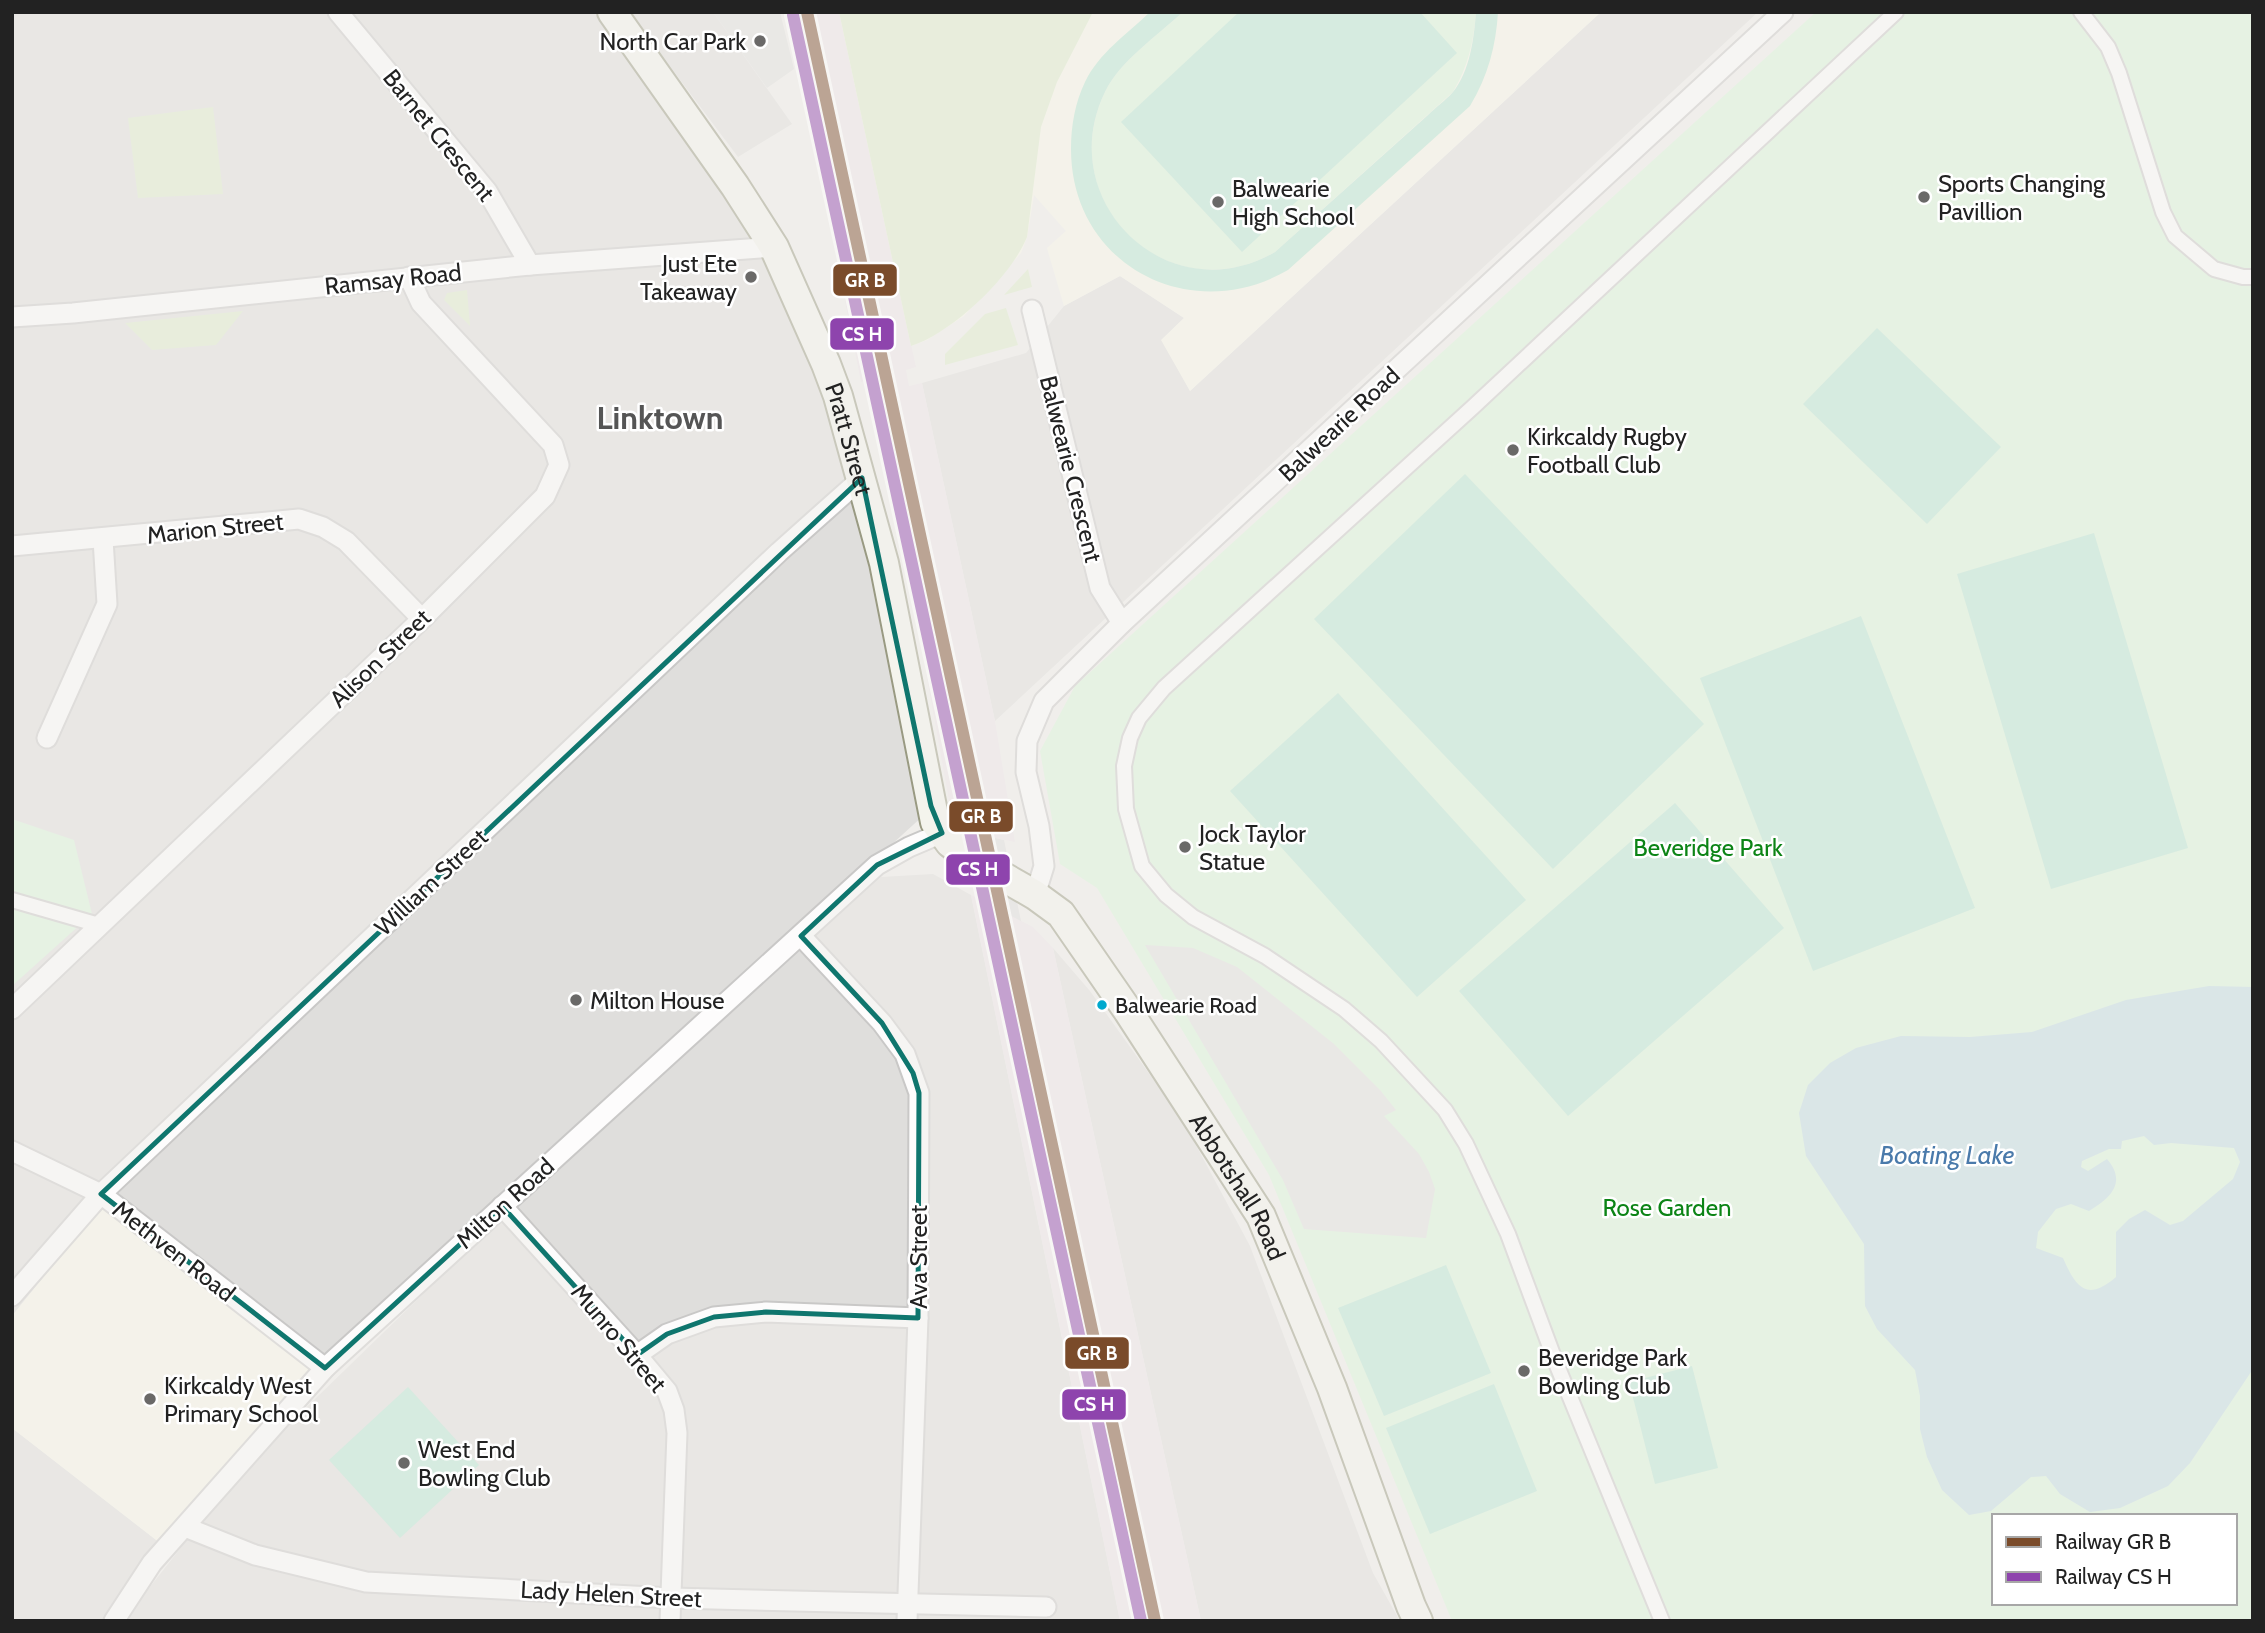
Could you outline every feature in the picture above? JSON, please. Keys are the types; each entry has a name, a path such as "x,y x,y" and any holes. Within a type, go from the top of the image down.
{"main road":[{"name":"Pratt Street","path":"612,12 735,186 774,247 827,364 862,478 884,563 931,806 942,833"},
{"name":"Abbotshall Road","path":"942,833 967,856 1035,895 1061,914 1149,1042 1261,1216 1332,1388 1410,1606 1418,1621"}],"street":[{"name":"Barnet Crescent","path":"338,12 487,191 530,265"},
{"name":"Balwearie Road","path":"1035,895 1044,866 1039,826 1026,772 1027,741 1044,701 1122,623 1783,12"},
{"path":"1662,1621 1556,1363 1508,1234 1445,1110 1381,1041 1344,1009 1265,956 1193,917 1167,895 1142,866 1126,808 1124,765 1130,738 1139,718 1181,670 1492,389 1896,12"},
{"path":"2081,12 2108,47 2119,72 2163,212 2175,236 2214,269 2253,277"},
{"name":"Ramsay Road","path":"12,317 73,313 530,265 774,247"},
{"name":"Alison Street","path":"12,1009 422,619 545,496 559,465 553,445 421,303 409,277"},
{"name":"Balwearie Crescent","path":"1032,310 1100,588 1122,623"},
{"name":"William Street","path":"12,1296 101,1194 779,552 862,478"},
{"name":"Marion Street","path":"12,547 299,519 323,527 346,541 422,619"},
{"path":"47,738 107,604 103,539"},
{"name":"Milton Road","path":"114,1621 152,1563 325,1368 877,865 942,833"},
{"path":"12,900 99,925"},
{"name":"Ava Street","path":"800,936 883,1023 905,1054 919,1093 918,1318 908,1613"},
{"name":"Methven Road","path":"12,1151 101,1194 325,1368"},
{"name":"Munro Street","path":"502,1206 667,1391 676,1421 676,1498 670,1621"},
{"path":"637,1356 667,1334 714,1317 765,1312 918,1318"},
{"name":"Lady Helen Street","path":"185,1527 255,1555 366,1582 908,1613 1046,1607"}],"highlighted area":[{"path":"862,478 931,806 942,833 877,865 801,936 882,1023 913,1073 919,1093 918,1318 766,1312 714,1317 667,1334 637,1355 502,1206 325,1368 101,1194"}],"shaded area":[{"path":"12,12 597,12 738,209 811,352 871,537 924,815 314,1370 101,1206 12,1316"},
{"path":"629,12 713,12 792,124 738,157"},
{"name":"North Car Park","path":"713,12 780,12 794,69 767,88"},
{"path":"788,12 839,12 916,367 906,370 909,386 922,383 995,721 1015,842 966,832 952,817 912,595 868,397 881,393 879,377 861,382"},
{"name":"Balwearie High School","path":"839,12 1601,12 1190,391 1161,340 1184,318 1120,276 1064,306 1047,248 1066,231 1034,195 1027,237 1021,253 964,316 927,340 911,346"},
{"path":"1601,12 1758,12 995,721 922,383 1026,353 1064,306 1120,276 1184,318 1162,340 1190,391"},
{"path":"933,874 971,895 1120,1621 123,1621 243,1469 487,1232 881,877"},
{"path":"971,895 1033,927 1053,948 1201,1621 1120,1621"},
{"path":"1145,945 1193,948 1237,967 1334,1044 1380,1090 1396,1110 1384,1116 1419,1154 1435,1189 1426,1238 1304,1229 1283,1180"},
{"path":"1053,948 1090,991 1183,1121 1250,1246 1373,1573 1400,1621 1201,1621"},
{"name":"Kirkcaldy West Primary School","path":"101,1206 314,1370 160,1543 12,1428 12,1316"},
{"path":"12,1428 160,1543 108,1621 12,1621"}],"green space":[{"path":"839,12 1093,12 1057,82 1041,127 1027,237 1019,253 994,286 962,316 911,346"},
{"path":"1150,12 1183,12 1140,49 1111,81 1093,133 1094,172 1107,207 1130,236 1160,257 1196,268 1235,267 1275,252 1453,92 1467,64 1476,12 1498,12 1490,60 1470,106 1288,270 1251,286 1213,291 1176,287 1143,274 1114,253 1091,225 1076,190 1071,140 1074,115 1082,90 1098,62"},
{"path":"1183,12 1476,12 1469,54 1453,92 1275,252 1235,267 1196,269 1160,258 1130,236 1107,207 1094,172 1093,133 1111,81 1140,49"},
{"path":"1239,12 1420,12 1457,53 1242,252 1121,122"},
{"name":"Beveridge Park","path":"1816,12 2253,12 2253,1621 1452,1621 1269,1175 1097,888 1060,864 1040,751 1075,686"},
{"path":"213,107 223,194 138,198 128,118"},
{"path":"1028,269 1032,287 1004,295"},
{"path":"467,290 470,326 444,300 447,293"},
{"path":"1006,308 1018,345 945,365 945,354 985,314"},
{"path":"243,311 216,345 152,350 125,323"},
{"path":"1877,328 2001,447 1927,524 1803,404"},
{"path":"1465,474 1704,724 1553,869 1314,619"},
{"path":"2094,533 2188,848 2051,889 1957,574"},
{"path":"1861,616 1975,908 1813,971 1700,678"},
{"path":"1338,693 1526,900 1417,997 1230,791"},
{"path":"1675,803 1784,928 1568,1116 1459,991"},
{"path":"12,819 74,840 92,914 12,986"},
{"path":"1446,1265 1491,1373 1384,1416 1338,1308"},
{"path":"1692,1366 1718,1468 1655,1484 1629,1382"},
{"path":"1494,1384 1537,1491 1430,1534 1386,1428"},
{"name":"West End Bowling Club","path":"408,1387 479,1465 400,1538 329,1460"}],"water":[{"name":"Boating Lake","path":"2209,986 2253,987 2253,1369 2190,1463 2168,1486 2120,1508 2090,1512 2060,1494 2046,1476 2031,1477 1991,1511 1969,1515 1942,1490 1927,1457 1920,1429 1920,1396 1915,1370 1877,1329 1865,1306 1864,1244 1806,1156 1799,1113 1808,1085 1830,1063 1856,1048 1901,1036 1970,1037 2032,1032 2126,1000","holes":["2144,1136 2154,1145 2171,1143 2234,1148 2240,1162 2233,1179 2183,1221 2170,1225 2145,1210 2129,1219 2116,1232 2116,1277 2097,1289 2084,1288 2073,1277 2063,1258 2036,1248 2038,1232 2056,1209 2071,1204 2089,1211 2104,1201 2114,1189 2116,1175 2107,1159 2088,1171 2081,1167 2082,1161 2109,1149 2121,1149 2122,1141"]}],"pier":[{"path":"976,834 1004,840 1021,921 990,905"}],"transit line":[{"path":"807,12 1155,1621"},
{"path":"793,15 1141,1621"}],"place":[{"name":"North Car Park","path":"760,41"},
{"name":"Sports Changing Pavillion","path":"1924,197"},
{"name":"Balwearie High School","path":"1218,202"},
{"name":"Just Ete Takeaway","path":"751,277"},
{"name":"Kirkcaldy Rugby Football Club","path":"1513,450"},
{"name":"Jock Taylor Statue","path":"1185,847"},
{"name":"Milton House","path":"576,1000"},
{"name":"Balwearie Road","path":"1102,1005"},
{"name":"Beveridge Park Bowling Club","path":"1524,1371"},
{"name":"Kirkcaldy West Primary School","path":"150,1399"},
{"name":"West End Bowling Club","path":"404,1463"}],"district":[{"name":"Linktown","path":"660,417"}],"park label":[{"name":"Rose Garden","path":"1667,1207"}]}
